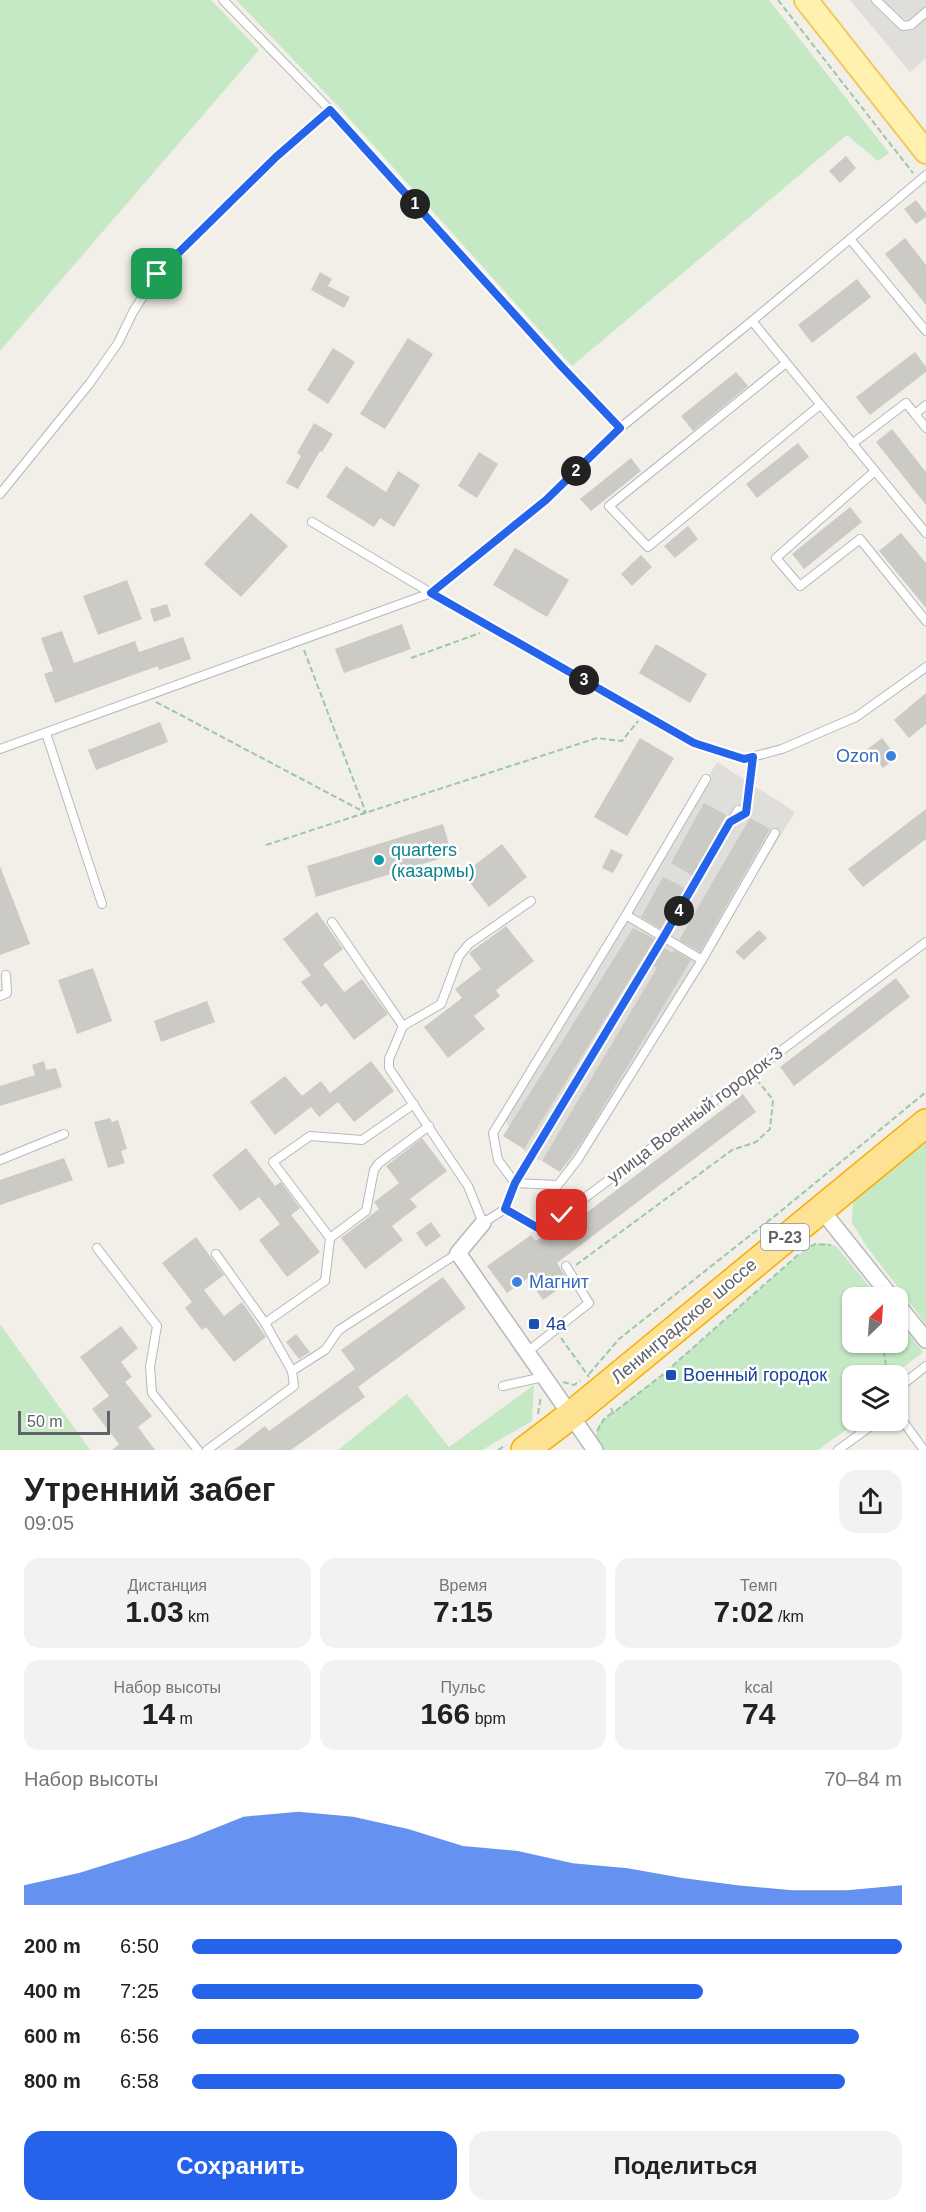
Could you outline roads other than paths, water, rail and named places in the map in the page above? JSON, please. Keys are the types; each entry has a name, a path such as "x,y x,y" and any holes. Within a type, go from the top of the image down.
{"highway":[{"name":"Ленинградское шоссе","path":"517,1447 571,1415 926,1123"}],"main road":[{"path":"807,0 926,152"}],"street":[{"path":"820,1208 883,1287"},
{"path":"483,1223 458,1253 545,1380 595,1443"},
{"path":"908,1318 926,1340"}],"lane":[{"path":"224,0 330,110 620,428"},
{"path":"876,0 903,26 911,25 926,12"},
{"path":"0,494 90,383 118,343 133,312 157,274 276,157 330,110"},
{"path":"0,749 431,593 546,500 620,428 926,175"},
{"path":"850,239 926,331"},
{"path":"752,321 926,533"},
{"path":"786,363 609,506 648,547 820,405"},
{"path":"852,444 906,403 926,428"},
{"path":"915,414 926,405"},
{"path":"875,471 776,558 800,586 860,539 926,621"},
{"path":"312,522 431,593 694,743 744,759 782,748 856,717 926,667"},
{"path":"46,732 102,904"},
{"path":"515,1183 498,1160 493,1133 706,779"},
{"path":"531,901 469,944 459,956 441,1004 403,1026 389,1059 389,1068 468,1186 483,1223 505,1209 515,1183 738,810"},
{"path":"515,1183 558,1185 578,1159 702,960 775,833"},
{"path":"626,915 702,960"},
{"path":"332,922 403,1026"},
{"name":"улица Военный городок-3","path":"505,1209 538,1228 562,1215 926,942"},
{"path":"0,996 7,993 6,975"},
{"path":"265,1323 325,1281 330,1238 273,1162 310,1136 362,1140 414,1104"},
{"path":"330,1238 366,1211 374,1170 379,1163 429,1126"},
{"path":"0,1160 63,1134"},
{"path":"97,1248 157,1326 150,1367 152,1393 198,1450"},
{"path":"292,1371 325,1350 339,1330 458,1253"},
{"path":"207,1450 294,1386 292,1371 265,1323 216,1254"},
{"path":"526,1353 589,1303 567,1268"},
{"path":"908,1380 926,1366"},
{"path":"503,1386 545,1380"},
{"path":"908,1428 924,1450"},
{"path":"838,1450 864,1431"}],"place":[{"name":"Ozon","path":"891,756"},
{"name":"quarters (казармы)","path":"379,860"},
{"name":"Магнит","path":"517,1282"},
{"name":"4а","path":"534,1324"},
{"name":"Военный городок","path":"671,1375"}]}
